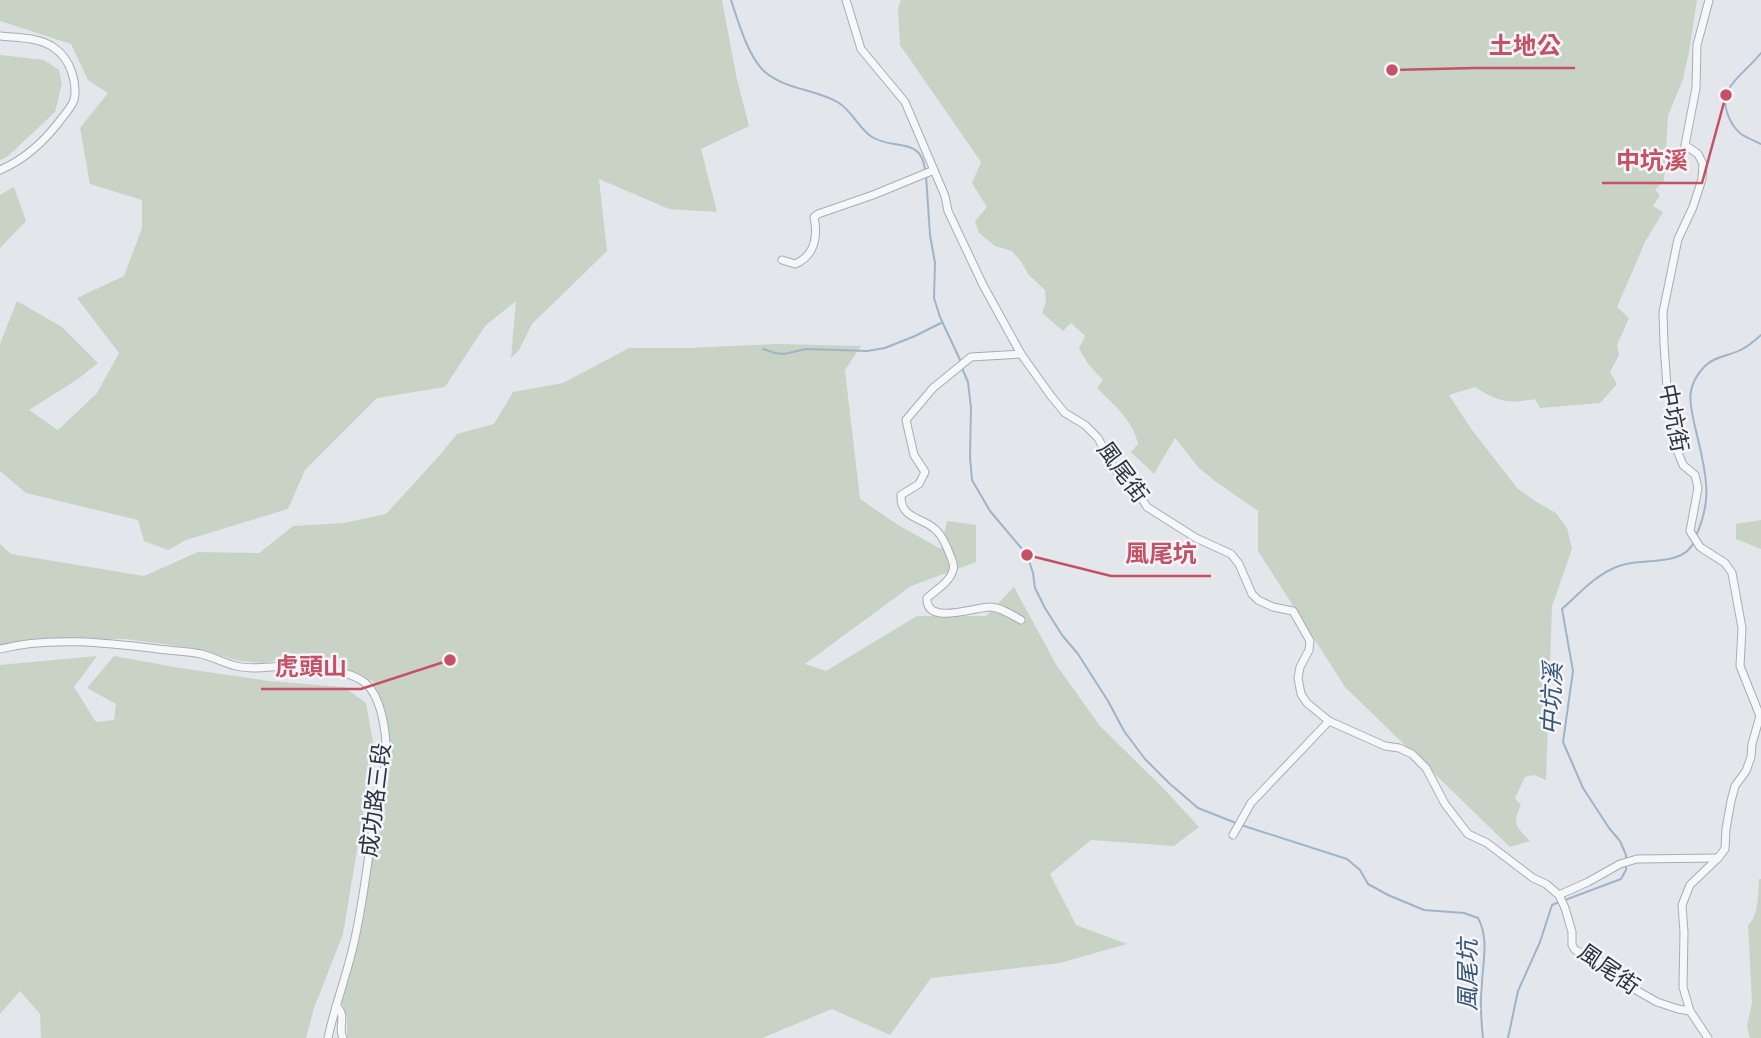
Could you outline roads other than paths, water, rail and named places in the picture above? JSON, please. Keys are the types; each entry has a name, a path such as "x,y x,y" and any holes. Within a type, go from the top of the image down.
{"street":[{"name":"風尾街","path":"846,0 861,49 905,102 932,171 945,196 948,211 983,285 1021,354 1065,412 1085,425 1098,438 1114,468 1124,481 1136,489 1147,507 1196,538 1231,554 1239,564 1252,594 1258,600 1273,607 1293,611 1310,641 1310,650 1298,673 1300,689 1307,703 1329,721 1385,746 1412,754 1426,768 1445,804 1468,834 1487,843 1559,895 1572,932 1572,945 1575,950 1602,962 1613,977 1657,1002 1690,1011"},
{"name":"中坑街","path":"1709,0 1697,45 1696,88 1685,145 1699,154 1703,164 1702,179 1678,239 1663,312 1665,369 1667,388 1675,414 1677,450 1684,465 1695,475 1699,488 1690,531 1700,547 1725,563 1732,573 1742,628 1740,666 1760,716 1751,757 1746,771 1735,786 1731,801 1725,849 1718,858"},
{"path":"0,36 38,41 52,46 63,55 75,84 74,102 51,132 36,149 18,162 0,170"},
{"path":"782,260 795,264 810,253 816,242 814,217 818,214 932,171"},
{"path":"1021,354 971,357 933,388 906,420 914,454 925,472 919,484 901,495 902,507 938,531 954,566 947,580 927,598 931,610 946,614 990,607 1021,620"},
{"name":"成功路三段","path":"0,649 44,643 111,643 188,652 247,669 293,666 349,674 366,683 379,705 386,758 374,817 361,910 328,1038"},
{"path":"1233,835 1251,803 1329,721"},
{"path":"1559,895 1588,883 1619,864 1637,859 1718,858"},
{"path":"1708,1038 1690,1011 1684,987 1682,905 1689,885 1718,858"},
{"path":"336,1006 342,1010 343,1038"}],"waterway":[{"name":"風尾坑","path":"731,0 749,48 765,72 782,82 839,103 872,137 918,152 925,169"},
{"name":"中坑溪","path":"1761,53 1731,85 1725,101 1727,114 1737,130 1761,144"},
{"name":"風尾坑","path":"926,175 930,235 935,263 934,298 961,362"},
{"path":"763,349 784,354 806,349 867,351 885,348 941,323"},
{"name":"中坑溪","path":"1696,536 1704,511 1706,491 1691,405 1691,389 1698,374 1709,362 1739,351 1761,335"},
{"name":"風尾坑","path":"962,368 968,382 971,408 972,480 990,511 1027,555 1035,588 1045,608 1078,654 1124,731 1145,759 1198,808 1236,823"},
{"name":"中坑溪","path":"1626,860 1620,841 1583,788 1563,742 1573,671 1562,609 1603,574 1628,563 1671,559 1688,550 1694,542"},
{"name":"風尾坑","path":"1241,825 1347,859 1360,870 1368,884 1424,910 1464,913 1478,918 1484,942 1481,1004 1483,1038"},
{"name":"中坑溪","path":"1565,900 1621,879 1626,866"},
{"name":"中坑溪","path":"1508,1038 1518,991 1540,942 1552,905 1559,902"}],"place":[{"name":"土地公","path":"1392,70"},
{"name":"中坑溪","path":"1726,95"},
{"name":"風尾坑","path":"1027,555"},
{"name":"虎頭山","path":"450,660"}]}
